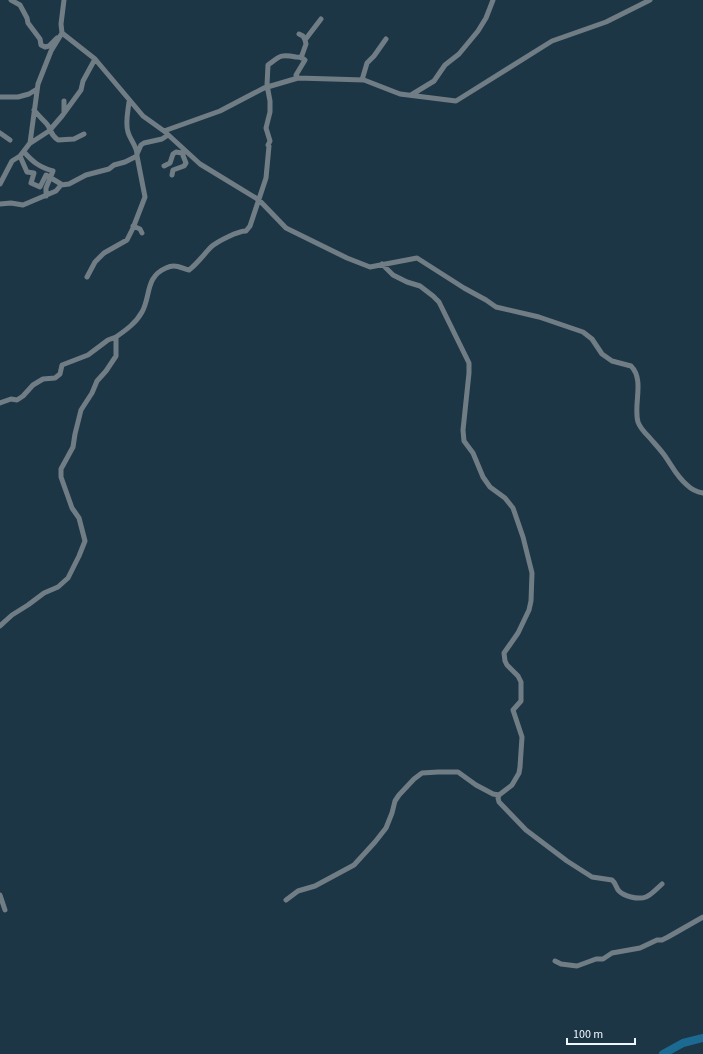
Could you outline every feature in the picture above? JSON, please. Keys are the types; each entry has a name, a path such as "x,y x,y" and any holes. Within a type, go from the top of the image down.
{"street":[{"path":"11,0 20,5 28,23 40,39 42,46 49,46 62,33"},
{"path":"29,144 38,84 51,51 62,33 61,24 64,0"},
{"path":"411,95 434,80 445,65 460,54 478,31 494,0"},
{"path":"0,204 11,203 23,205 46,196 56,191 61,185 69,184 86,175 109,169 114,165 125,162 137,155 144,143 162,139 166,133 220,111 267,86 298,78 362,80 400,94 456,101 552,41 606,22 650,0"},
{"path":"305,40 321,19"},
{"path":"62,33 95,59 129,102 143,116 166,133 184,152 200,164 259,200 286,228 347,258 370,267 417,258 496,307 543,318 588,335 602,354 612,361 628,364 634,369 637,380 638,423 665,456 678,477 691,489 703,493"},
{"path":"299,34 303,36 306,44 301,58"},
{"path":"362,80 367,63 386,39"},
{"path":"0,403 17,400 33,385 43,379 55,378 60,374 62,365 88,355 108,340 128,330 142,312 152,279 164,269 174,266 189,270 213,245 240,231 246,231 250,226 259,200 266,178 268,164 268,145 270,141 266,128 270,118 270,101 267,86 268,65 278,57 287,54 301,58 305,60 296,75 298,78"},
{"path":"0,184 12,161 22,154 29,144 49,131 64,114 81,90 95,59"},
{"path":"0,97 18,97 37,90"},
{"path":"64,101 64,114"},
{"path":"87,277 95,262 104,253 127,240 145,197 137,155 134,144 128,132 129,102"},
{"path":"34,110 40,118 48,124 49,131 58,140 74,139 84,134"},
{"path":"0,133 10,140"},
{"path":"164,166 170,163 173,154 176,152 184,152"},
{"path":"172,175 173,170 184,166 186,163 184,152"},
{"path":"22,154 27,172 34,173 31,183 40,187 46,175 61,185"},
{"path":"22,154 32,162 52,171 46,188 46,196"},
{"path":"0,170 6,174"},
{"path":"133,226 140,229 142,233"},
{"path":"286,900 298,891 315,886 354,865 376,842 386,828 395,801 399,795 414,779 422,774 458,772 476,785 493,794 499,795 512,785 519,773 520,767 522,736 514,710 521,701 521,682 518,676 507,665 504,653 518,633 529,610 531,601 531,567 513,508 508,500 490,487 464,441 463,430 469,363 443,307 433,296 420,286 407,282 393,275 382,264"},
{"path":"0,626 12,615 68,578 79,556 85,540 79,518 72,508 62,477 61,469 73,447 81,410 92,393 97,381 116,356 116,337"},
{"path":"499,795 499,802 523,827 589,875 612,880 622,892 630,896 641,898 646,897 662,884"},
{"path":"0,895 5,910"},
{"path":"555,961 561,964 577,966 596,959 602,959 612,953 640,948 657,940 662,940 703,917"}],"waterway":[{"path":"663,1054 683,1043 703,1038"}]}
